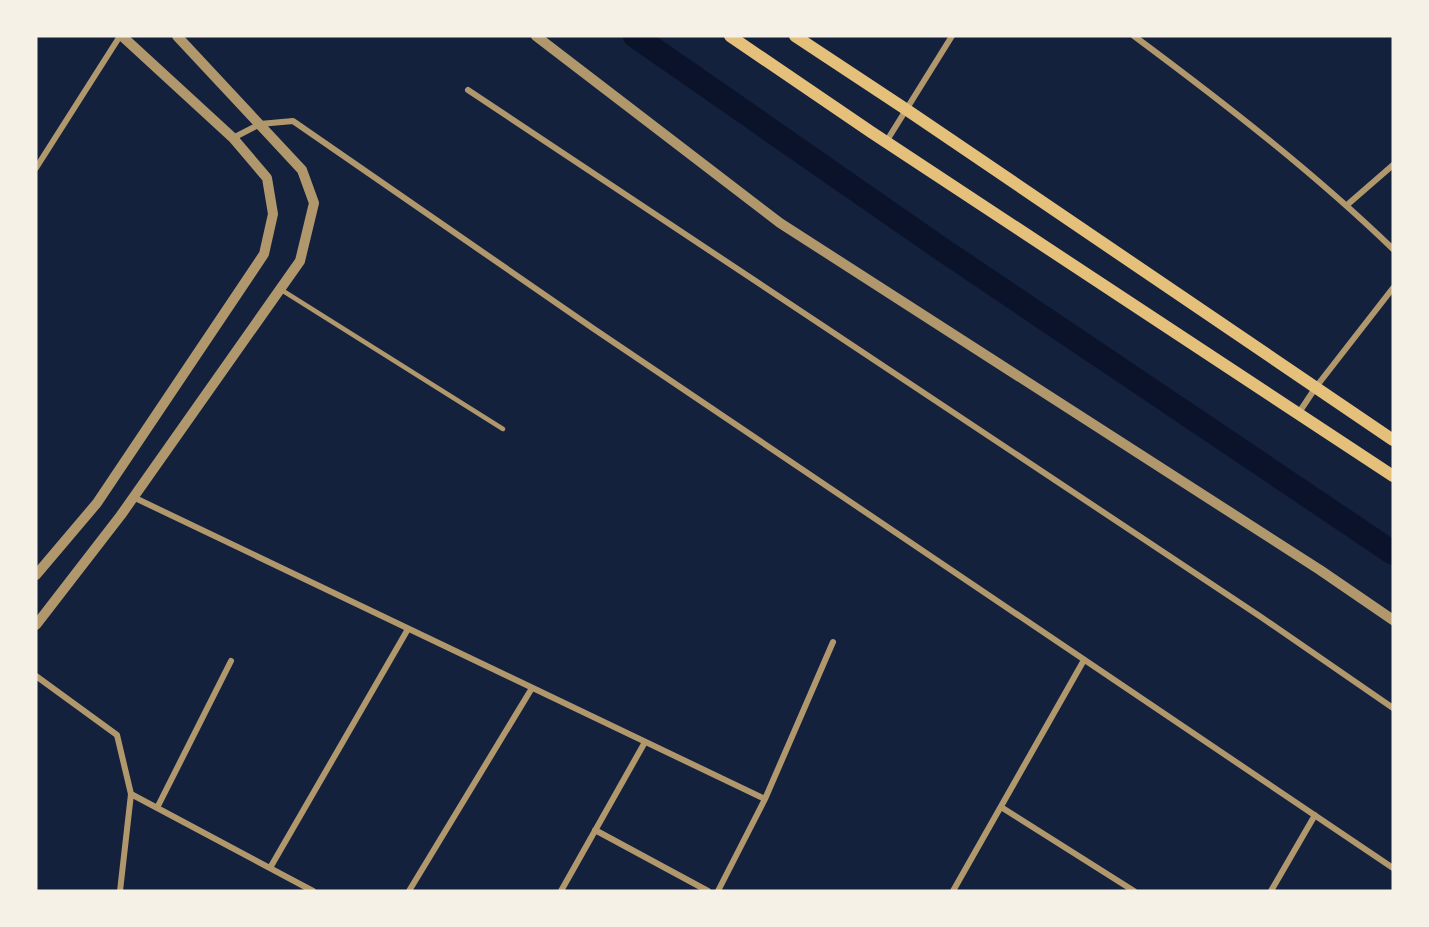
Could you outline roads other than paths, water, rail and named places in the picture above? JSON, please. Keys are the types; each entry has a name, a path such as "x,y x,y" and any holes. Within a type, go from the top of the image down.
{"main road":[{"path":"730,36 886,142 1393,476"},
{"path":"795,36 1393,440"}],"street":[{"path":"36,168 121,36 233,138 267,178 273,214 264,254 97,503 36,575"},
{"path":"36,625 133,497 300,261 314,203 302,170 177,36"},
{"path":"536,36 780,223 1310,564 1393,620"},
{"path":"886,142 952,36"},
{"path":"1134,36 1229,106 1347,205 1393,249"},
{"path":"468,90 1261,617 1393,708"},
{"path":"233,138 260,124 293,121 594,329 1393,868"},
{"path":"1347,205 1393,165"},
{"path":"1387,171 1393,176"},
{"path":"1298,414 1316,387 1393,288"},
{"path":"133,497 765,799"},
{"path":"270,868 408,629"},
{"path":"718,891 765,799 833,642"},
{"path":"953,891 1084,660"},
{"path":"157,808 231,661"},
{"path":"36,676 117,735 131,794 120,891"},
{"path":"409,891 532,688"},
{"path":"561,891 645,742"},
{"path":"131,794 313,891"},
{"path":"1001,807 1134,891"},
{"path":"1271,891 1315,815"},
{"path":"595,830 708,891"}],"lane":[{"path":"280,289 503,429"}],"waterway":[{"path":"635,36 940,248 1393,553"}]}
